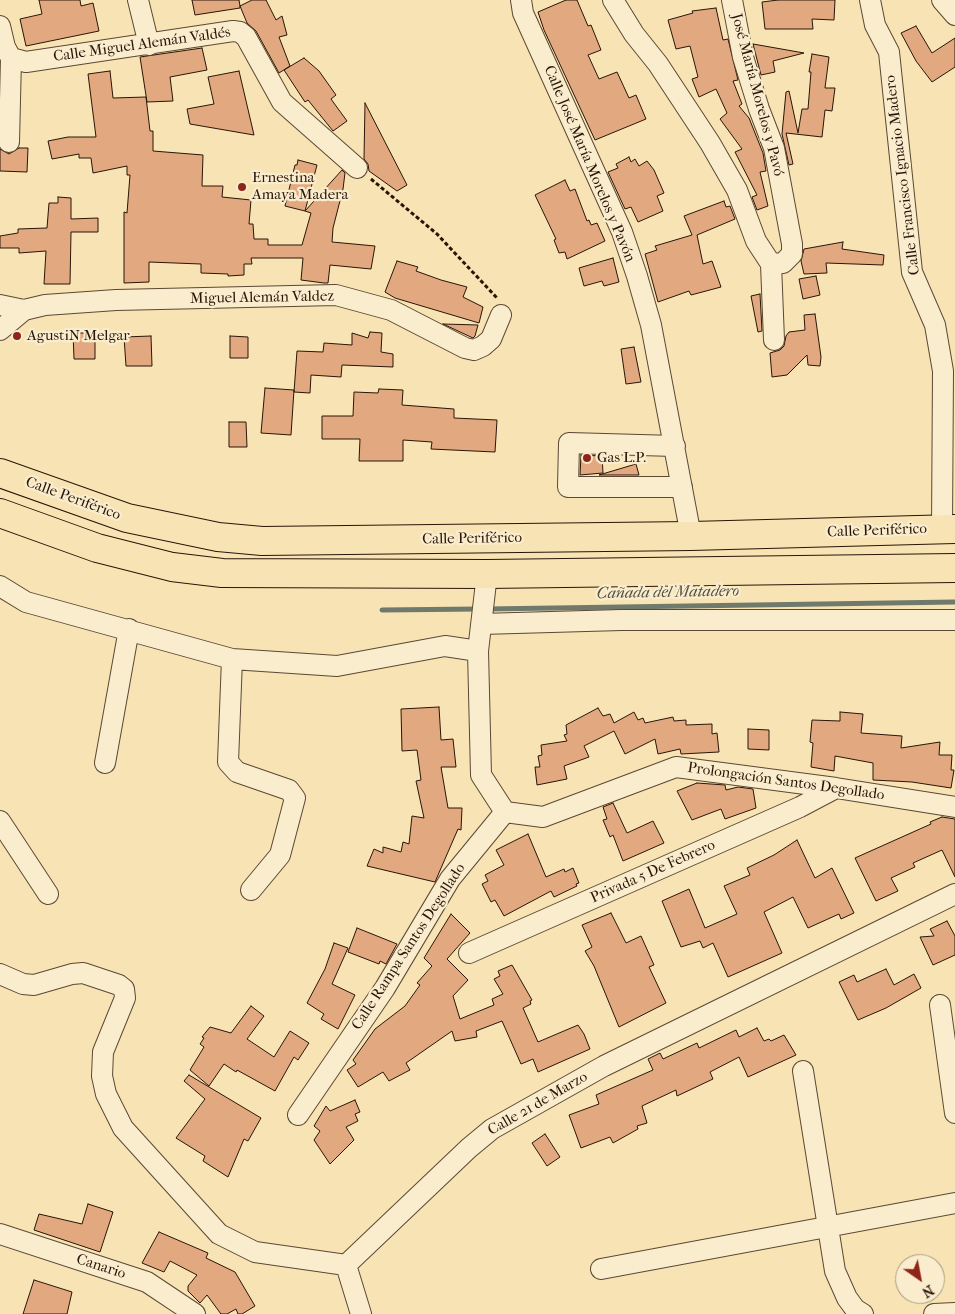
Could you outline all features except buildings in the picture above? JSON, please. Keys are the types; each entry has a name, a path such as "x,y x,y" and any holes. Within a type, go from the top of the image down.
{"highway":[{"name":"Calle Periférico","path":"0,473 127,518 218,538 262,542 691,536 949,529"},
{"path":"0,513 97,548 172,568 222,573 486,584 955,568"}],"street":[{"path":"138,0 148,45"},
{"path":"506,0 522,6"},
{"path":"613,0 634,34 658,64 727,170 756,241 771,264 774,340"},
{"name":"José María Morelos y Pavó","path":"732,0 743,57 759,110 774,148 792,244 792,254 783,263 771,264"},
{"name":"Calle Francisco Ignacio Madero","path":"870,0 875,25 889,52 912,272 935,324 943,371 949,529"},
{"path":"942,0 955,15"},
{"name":"Calle José María Morelos y Pavón","path":"522,6 622,232 651,325 691,536"},
{"path":"0,26 4,46 11,58 9,142"},
{"name":"Calle Miguel Alemán Valdés","path":"11,58 26,62 232,31 240,32 246,37 282,102 357,168"},
{"name":"Miguel Alemán Valdez","path":"0,330 24,310 45,305 116,300 336,295 391,310 465,348 474,350 483,346 491,339 502,316"},
{"path":"0,305 24,310"},
{"path":"674,446 568,443 568,487 682,487"},
{"path":"486,584 478,651 481,775 505,812"},
{"path":"0,586 26,602 232,659 337,666 445,646 478,651"},
{"path":"482,620 955,620"},
{"path":"105,763 129,629"},
{"path":"232,659 228,762 237,772 289,790 295,798 280,855 251,890"},
{"name":"Prolongación Santos Degollado","path":"505,812 543,817 676,767 836,788 955,807"},
{"name":"Privada 5 De Febrero","path":"469,953 800,807 836,788"},
{"name":"Calle Rampa Santos Degollado","path":"298,1115 385,988 450,879 505,812"},
{"path":"0,821 48,894"},
{"name":"Calle 21 de Marzo","path":"346,1265 492,1129 604,1066 955,894"},
{"path":"0,974 23,984 34,986 72,974 83,973 120,984 124,989 125,998 103,1052 102,1076 106,1094 123,1128 219,1234 256,1252 346,1265 361,1314"},
{"path":"940,1005 955,1113"},
{"path":"804,1071 835,1271 847,1298 855,1309 863,1314"},
{"path":"601,1269 955,1202"},
{"name":"Canario","path":"0,1234 147,1282 195,1314"},
{"path":"934,1314 955,1312"}],"path":[{"path":"357,168 437,234 501,302 502,316"}],"waterway":[{"name":"Cañada del Matadero","path":"487,609 955,602"},
{"name":"Cañada del Matadero","path":"382,610 479,609"}],"place":[{"name":"Ernestina Amaya Madera","path":"242,187"},
{"name":"AgustiN Melgar","path":"17,336"},
{"name":"Gas L.P.","path":"587,458"}]}
